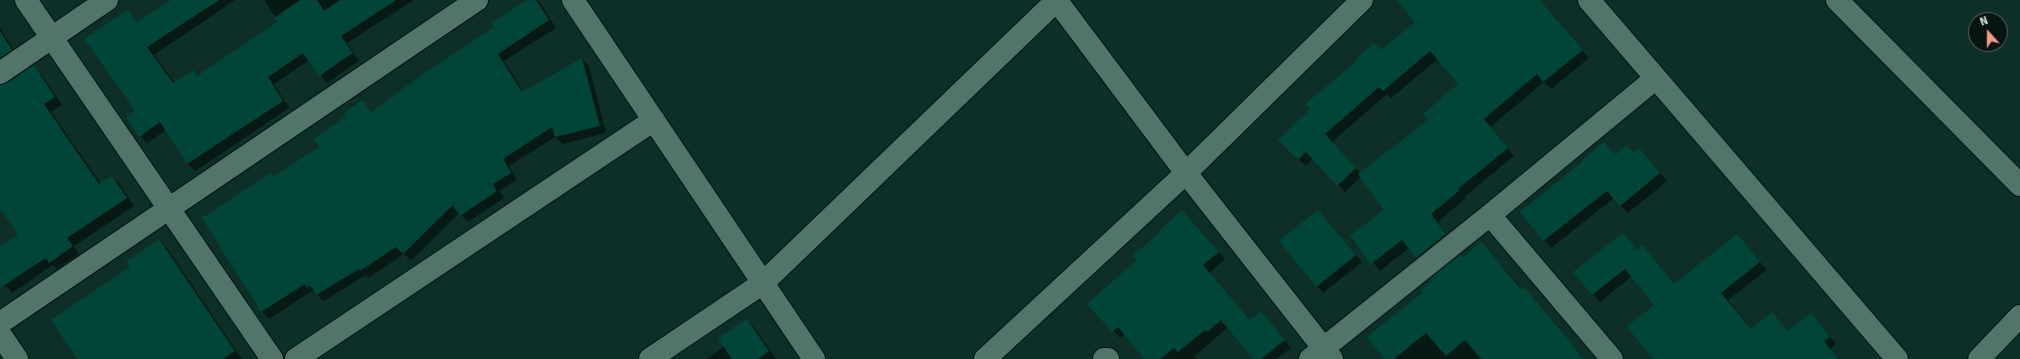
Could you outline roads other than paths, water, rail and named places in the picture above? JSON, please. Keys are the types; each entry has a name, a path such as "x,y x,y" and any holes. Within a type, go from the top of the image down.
{"street":[{"path":"26,0 170,208 272,359"},
{"path":"0,73 107,0"},
{"path":"0,323 477,0"},
{"path":"573,0 814,359"},
{"path":"650,359 763,283 1057,0 1322,356 1656,78"},
{"path":"985,359 1186,173 1362,0"},
{"path":"1589,0 1897,359"},
{"path":"1837,0 2020,185"},
{"path":"296,359 654,120"},
{"path":"1490,215 1612,359"},
{"path":"1979,359 2020,316"},
{"path":"0,334 17,359"}]}
